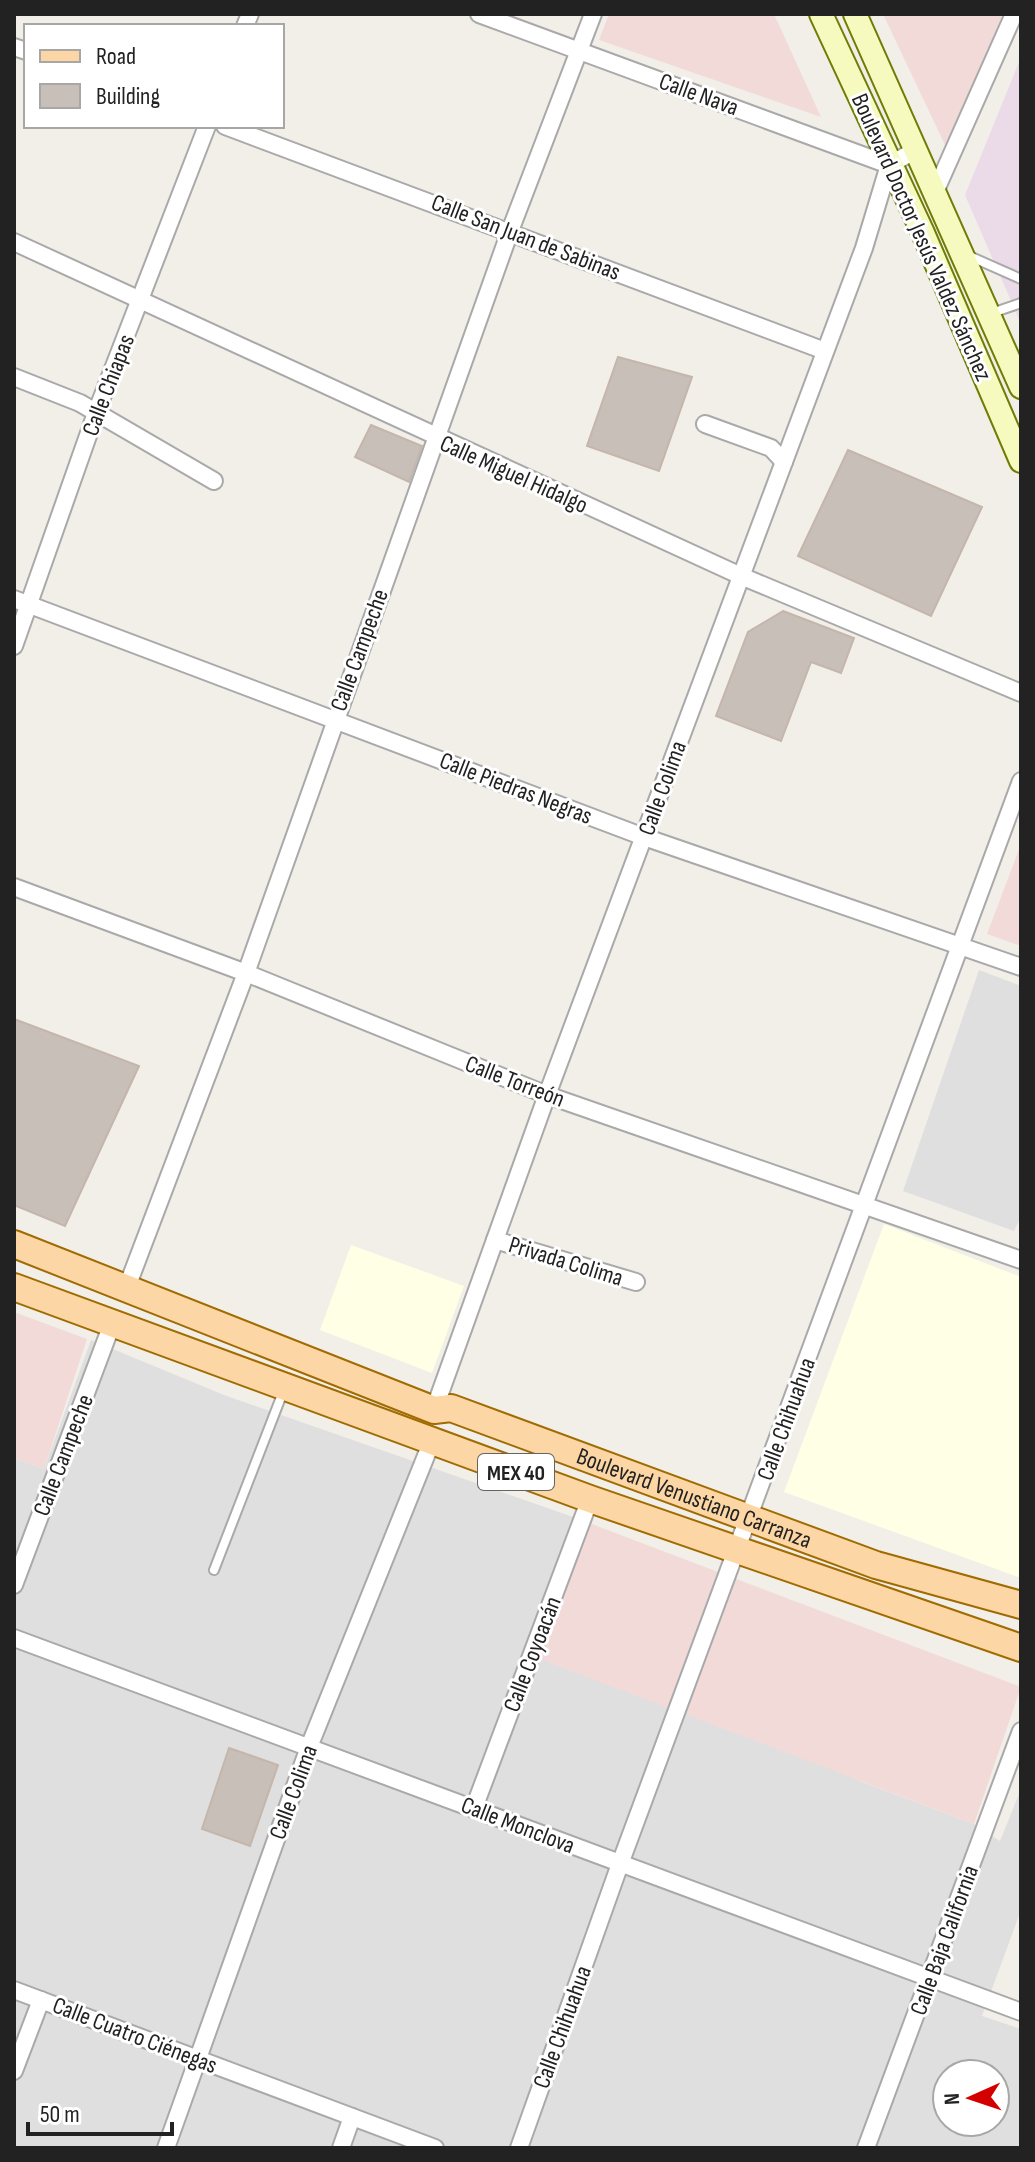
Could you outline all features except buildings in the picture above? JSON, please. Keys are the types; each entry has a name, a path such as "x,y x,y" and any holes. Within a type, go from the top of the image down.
{"main road":[{"name":"Boulevard Doctor Jesús Valdez Sánchez","path":"821,14 889,165 929,236 1021,461"},
{"name":"Boulevard Doctor Jesús Valdez Sánchez","path":"855,14 935,192 955,249 989,314 1021,387"},
{"name":"Boulevard Venustiano Carranza","path":"14,1244 434,1410 451,1408 876,1565 1021,1605"},
{"name":"Boulevard Venustiano Carranza","path":"14,1287 590,1499 1021,1648"}],"street":[{"name":"Calle Nava","path":"479,14 889,165"},
{"name":"Calle Campeche","path":"127,1287 246,973 510,231 593,14"},
{"path":"935,192 1014,14"},
{"name":"Calle Chiapas","path":"14,646 22,602 206,128"},
{"name":"Calle San Juan de Sabinas","path":"230,128 825,351"},
{"path":"889,165 916,150"},
{"name":"Calle Colima","path":"434,1410 547,1095 864,248 889,165"},
{"name":"Calle Miguel Hidalgo","path":"14,242 436,439 741,576 1021,693"},
{"path":"14,377 96,413 214,481"},
{"path":"705,424 771,448 784,462"},
{"name":"Calle Piedras Negras","path":"22,602 644,837 1021,967"},
{"name":"Calle Chihuahua","path":"519,2148 620,1864 750,1520 1021,781"},
{"name":"Calle Torreón","path":"14,887 246,973 547,1095 1021,1260"},
{"name":"Privada Colima","path":"495,1240 636,1282"},
{"name":"Calle Campeche","path":"14,1585 112,1324"},
{"name":"Calle Colima","path":"166,2148 309,1747 432,1441"},
{"name":"Calle Coyoacán","path":"474,1808 590,1499"},
{"name":"Calle Monclova","path":"14,1638 1021,2012"},
{"name":"Calle Baja California","path":"866,2148 1021,1731"},
{"name":"Calle Cuatro Ciénegas","path":"14,1990 435,2148"},
{"path":"14,2071 41,2000"},
{"path":"341,2148 352,2117"}],"lane":[{"path":"955,249 1021,279"},
{"path":"989,314 1021,303"},
{"path":"214,1570 284,1388"}],"shaded area":[{"path":"609,14 774,14 821,117 599,40"},
{"path":"883,14 1003,14 946,147"},
{"path":"1021,57 1021,324 965,195"},
{"path":"1021,844 1021,946 987,934"},
{"path":"979,970 1021,986 1021,1217 1014,1231 903,1191"},
{"path":"884,1224 1021,1277 1021,1578 784,1492"},
{"path":"351,1245 464,1286 432,1373 320,1330"},
{"path":"14,1312 87,1339 44,1469 14,1458"},
{"path":"91,1340 224,1395 576,1518 704,1714 865,1783 974,1824 1000,1841 1021,1789 1021,1910 982,2016 1021,2029 1021,2148 14,2148 14,1458 44,1469"},
{"path":"576,1518 1021,1687 974,1824 529,1655"}]}
